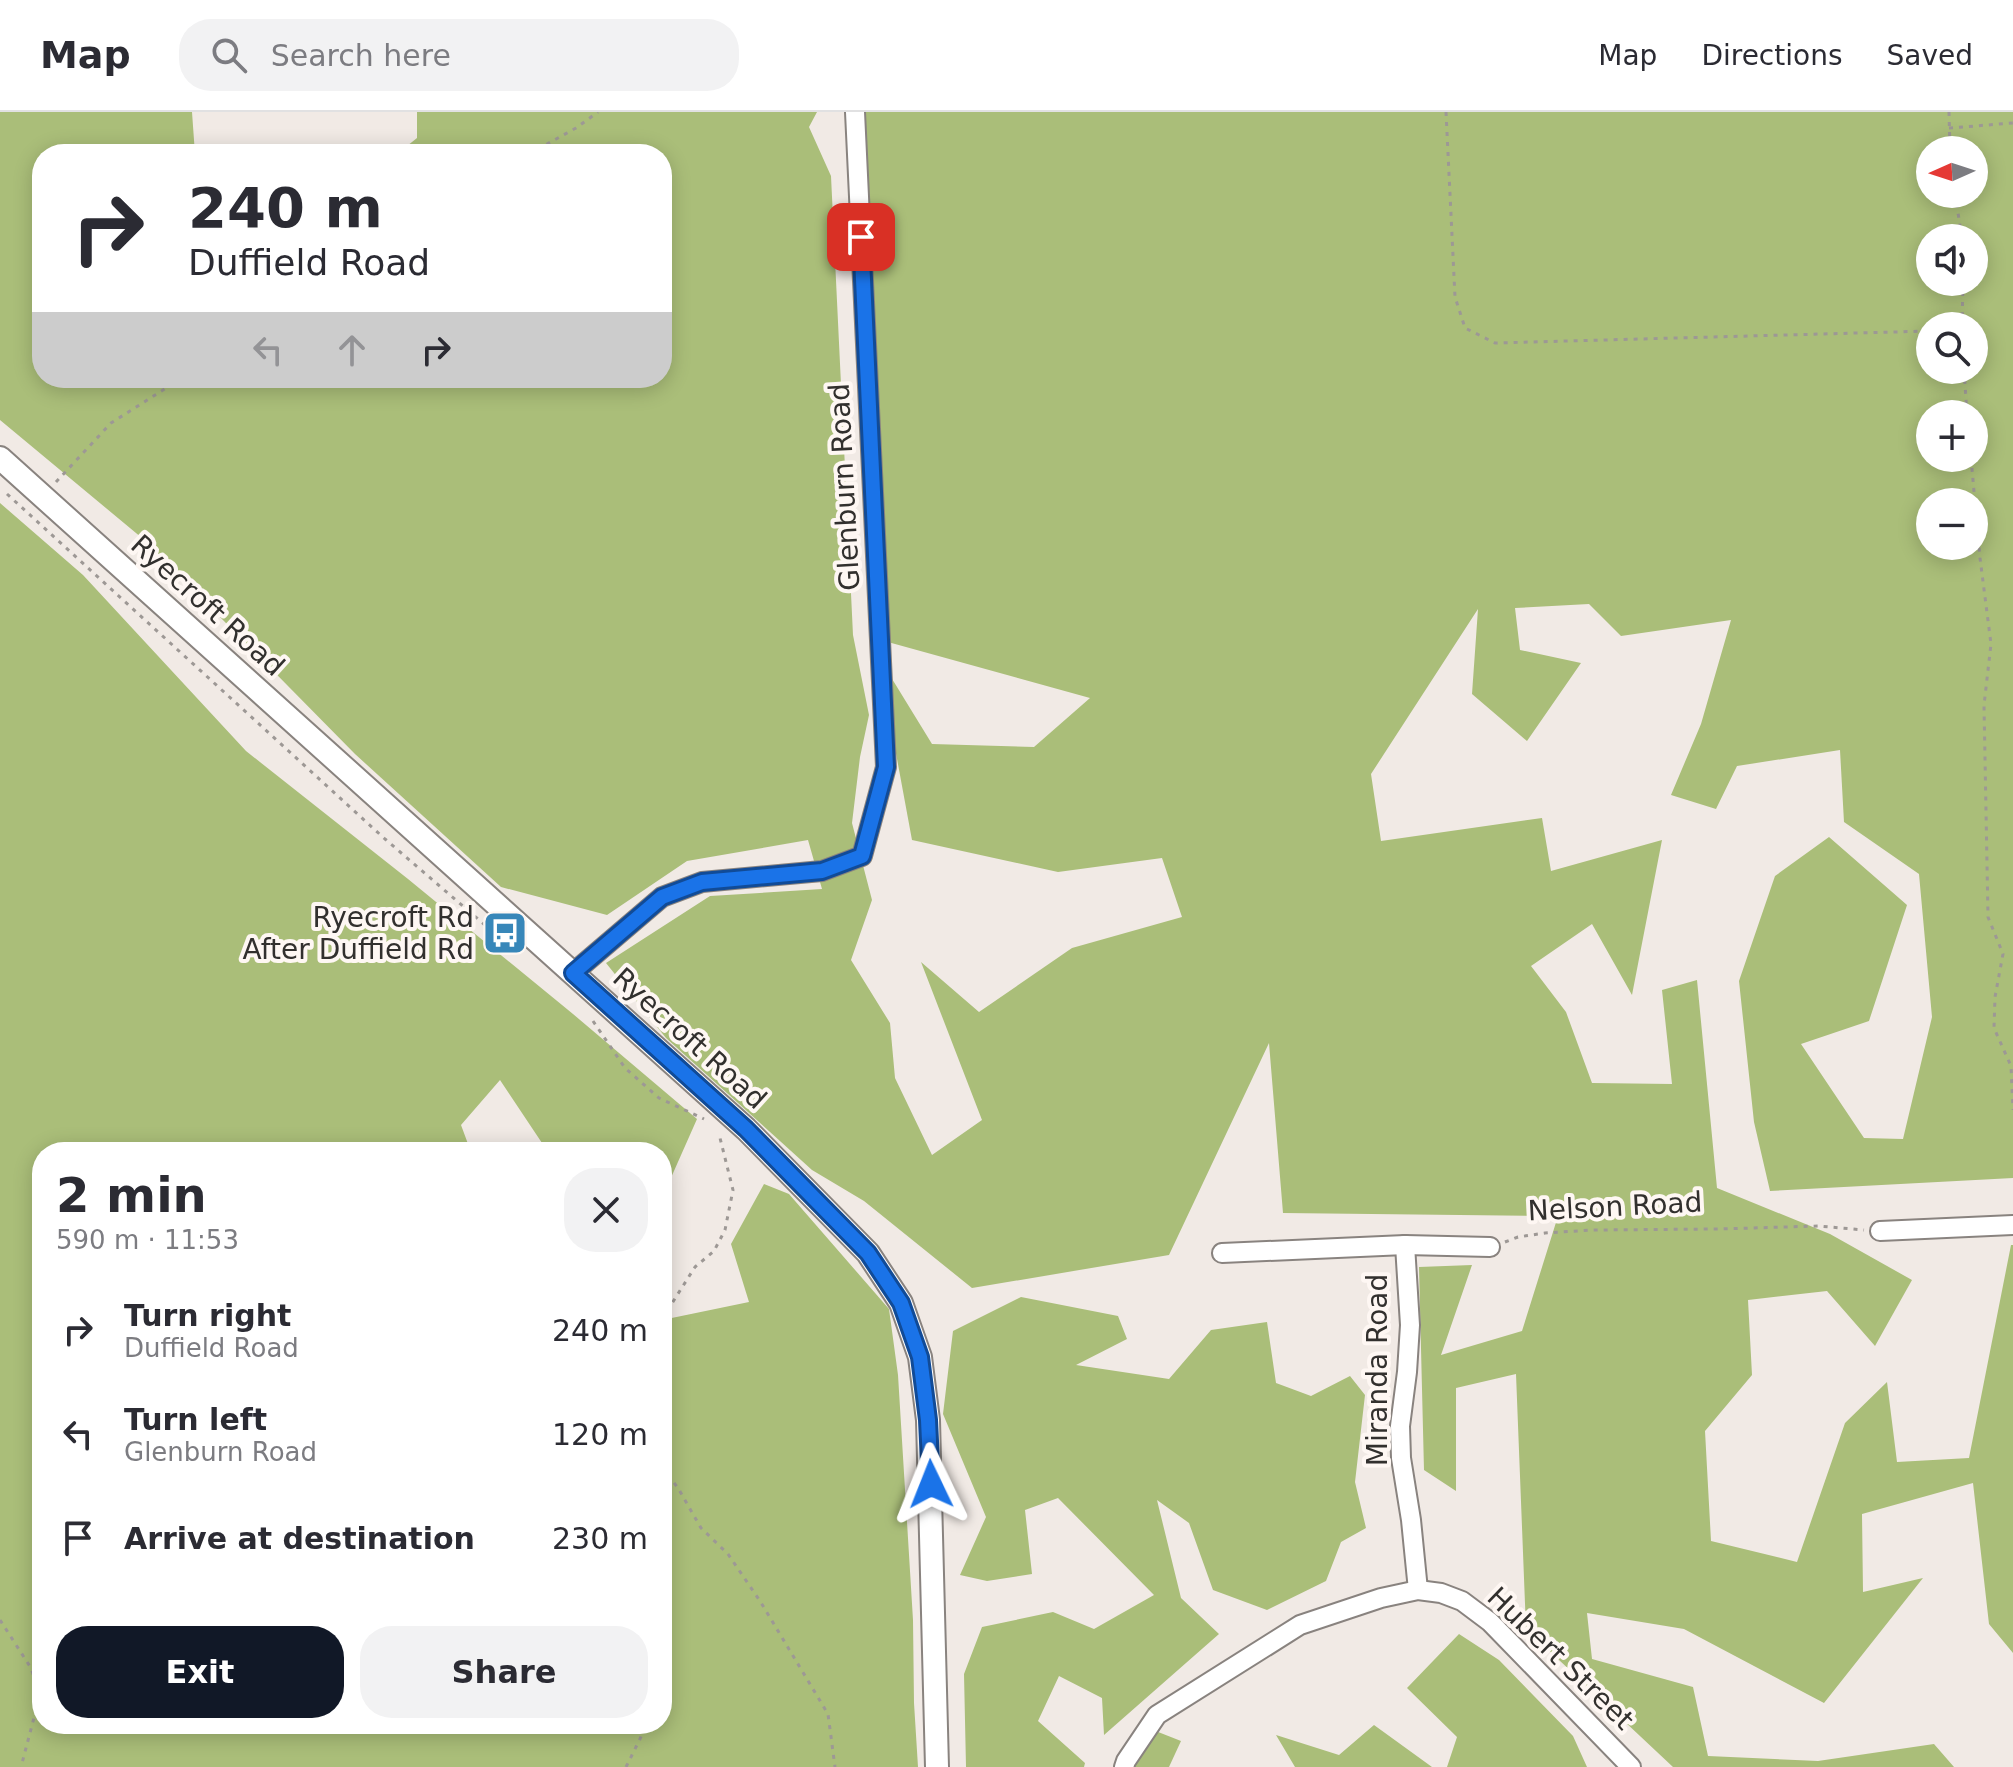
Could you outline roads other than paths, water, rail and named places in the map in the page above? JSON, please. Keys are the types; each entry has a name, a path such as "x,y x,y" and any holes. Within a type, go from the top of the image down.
{"street":[{"name":"Glenburn Road","path":"573,973 662,897 702,882 822,871 862,856 886,767 855,112"},
{"name":"Ryecroft Road","path":"0,458 746,1129 868,1253 901,1303 920,1357 928,1420 937,1767"},
{"path":"1880,1231 2013,1225"},
{"path":"1222,1253 1405,1245 1490,1247"},
{"name":"Miranda Road","path":"1405,1245 1410,1325 1400,1426 1401,1458 1418,1590"},
{"name":"Hubert Street","path":"1124,1767 1157,1715 1300,1625 1381,1598 1418,1590 1441,1593 1462,1601 1490,1622 1631,1767"}],"place":[{"name":"Ryecroft Rd After Duffield Rd","path":"505,933"}]}
